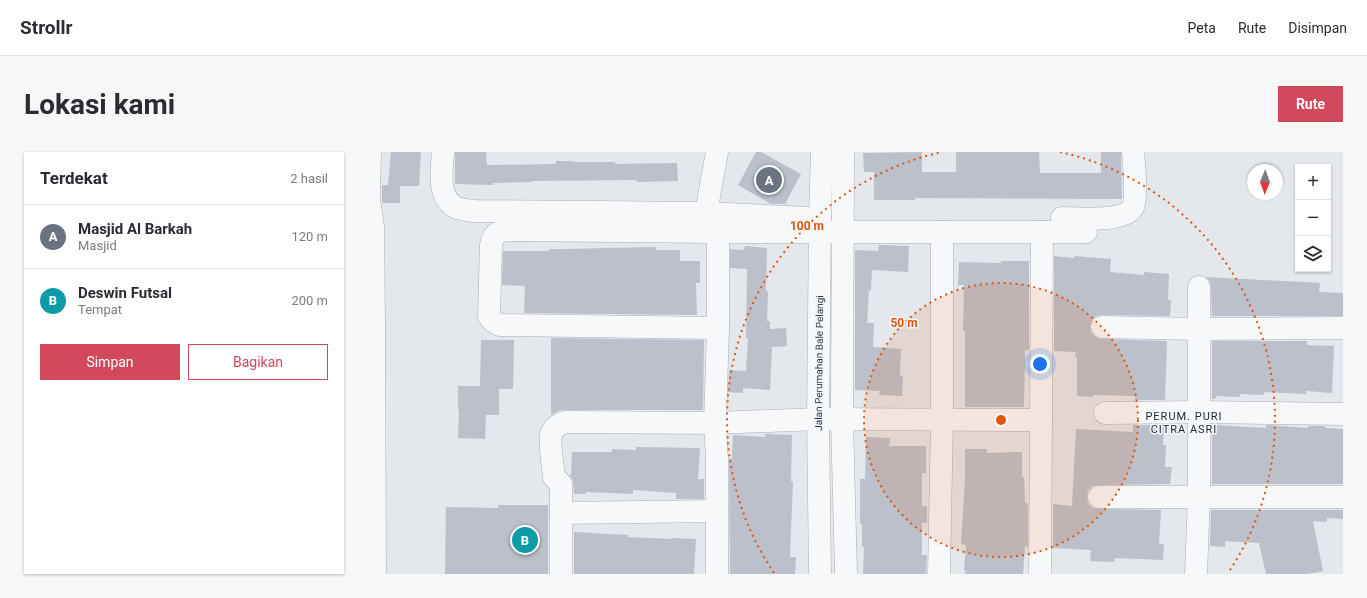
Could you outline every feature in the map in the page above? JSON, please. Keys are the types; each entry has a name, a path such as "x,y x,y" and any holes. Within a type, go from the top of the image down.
{"street":[{"path":"370,152 375,574"},
{"path":"443,152 442,185 445,194 453,206 461,209 474,211 706,213 820,225"},
{"path":"706,213 717,152"},
{"name":"Jalan Perumahan Bale Pelangi","path":"820,574 818,419 822,152"},
{"path":"843,152 842,419 846,574"},
{"path":"718,328 500,325 493,321 489,316 491,245 493,236 498,232 507,230 718,232 820,225 1103,218 1127,213 1133,207 1135,199 1133,152"},
{"path":"843,225 942,232 1086,232"},
{"path":"717,574 715,423 718,328 718,232"},
{"path":"939,574 942,419 942,232"},
{"path":"1040,574 1042,232"},
{"path":"1196,574 1199,496 1200,287"},
{"path":"1102,327 1199,329 1343,328"},
{"path":"1105,413 1199,412 1343,414"},
{"path":"560,574 561,484 554,477 551,436 555,428 565,422 715,423 818,419 1041,420"},
{"path":"1099,498 1199,496 1343,497"},
{"path":"561,513 717,511"}],"building":[{"path":"391,152 421,152 419,186 400,186 400,203 382,203 382,185 388,185"},
{"path":"455,152 486,152 487,165 556,164 556,161 615,162 615,164 677,163 678,181 532,181 493,183 493,185 455,184"},
{"path":"756,152 761,152 801,174 785,204 771,204 738,185"},
{"path":"922,152 922,172 956,172 956,152 1039,152 1040,173 1101,173 1101,152 1121,152 1122,199 915,198 915,200 874,200 874,172 864,172 863,153"},
{"path":"879,245 909,246 908,272 872,270 867,323 874,323 873,347 901,349 900,376 903,376 902,396 879,395 880,391 855,390 855,250 878,251"},
{"path":"745,246 767,248 767,321 770,321 770,329 786,328 787,346 772,347 770,390 743,388 743,393 728,392 729,370 746,371 748,338 746,338 747,269 730,268 730,249 744,250"},
{"path":"656,247 656,250 680,250 680,261 700,261 700,283 696,283 697,315 524,313 525,286 502,285 503,251 549,251 549,249"},
{"path":"1054,256 1111,259 1110,272 1144,275 1144,272 1169,274 1168,300 1171,300 1170,316 1102,315 1096,316 1092,320 1090,326 1091,333 1095,337 1101,339 1167,341 1165,400 1135,400 1135,396 1077,396 1076,352 1054,351"},
{"path":"1001,261 1029,261 1029,350 1025,350 1024,407 965,407 965,331 963,331 964,285 958,285 959,262 1001,263"},
{"path":"1206,277 1320,283 1319,292 1343,293 1343,316 1212,316 1211,287 1210,281"},
{"path":"551,338 704,340 703,410 565,410 558,411 551,415"},
{"path":"481,340 514,340 513,389 499,389 499,415 486,415 485,439 458,438 458,386 480,386"},
{"path":"1212,341 1307,341 1307,345 1334,346 1332,393 1306,391 1306,394 1264,392 1264,395 1240,394 1240,397 1216,396 1215,399 1212,399"},
{"path":"1133,425 1164,425 1163,445 1166,445 1165,467 1172,467 1170,484 1093,486 1088,490 1088,504 1093,508 1099,509 1161,510 1159,544 1164,544 1163,560 1115,558 1114,562 1090,561 1091,550 1053,548 1053,504 1072,506 1076,429 1133,432"},
{"path":"1212,425 1266,428 1266,425 1308,428 1308,426 1325,426 1325,428 1343,429 1343,484 1212,484"},
{"path":"765,434 792,435 791,481 793,482 790,557 796,557 795,574 730,574 729,458 732,459 733,435 765,437"},
{"path":"866,437 890,438 889,446 926,446 926,473 922,473 922,506 927,506 927,523 922,523 922,555 927,555 926,574 863,574 864,547 862,547 862,524 860,524 860,479 865,479"},
{"path":"636,447 700,448 698,479 704,479 704,499 676,499 676,493 633,490 633,494 586,492 586,494 574,494 573,480 569,475 571,475 572,452 612,452 612,449 636,450"},
{"path":"965,449 987,449 987,453 1022,452 1022,477 1024,477 1025,503 1028,503 1028,547 1025,546 1023,574 965,574 966,545 961,544 965,479"},
{"path":"498,505 548,505 548,574 445,574 446,507 498,508"},
{"path":"1211,510 1343,510 1343,519 1327,518 1327,522 1313,521 1323,571 1308,574 1266,574 1259,543 1225,541 1225,547 1210,546"},
{"path":"574,532 628,535 628,537 696,539 694,574 574,574"}],"place":[{"name":"Masjid Al Barkah","path":"769,180"},
{"name":"Deswin Futsal","path":"525,540"}],"district":[{"name":"PERUM. PURI CITRA ASRI","path":"1184,422"}]}
